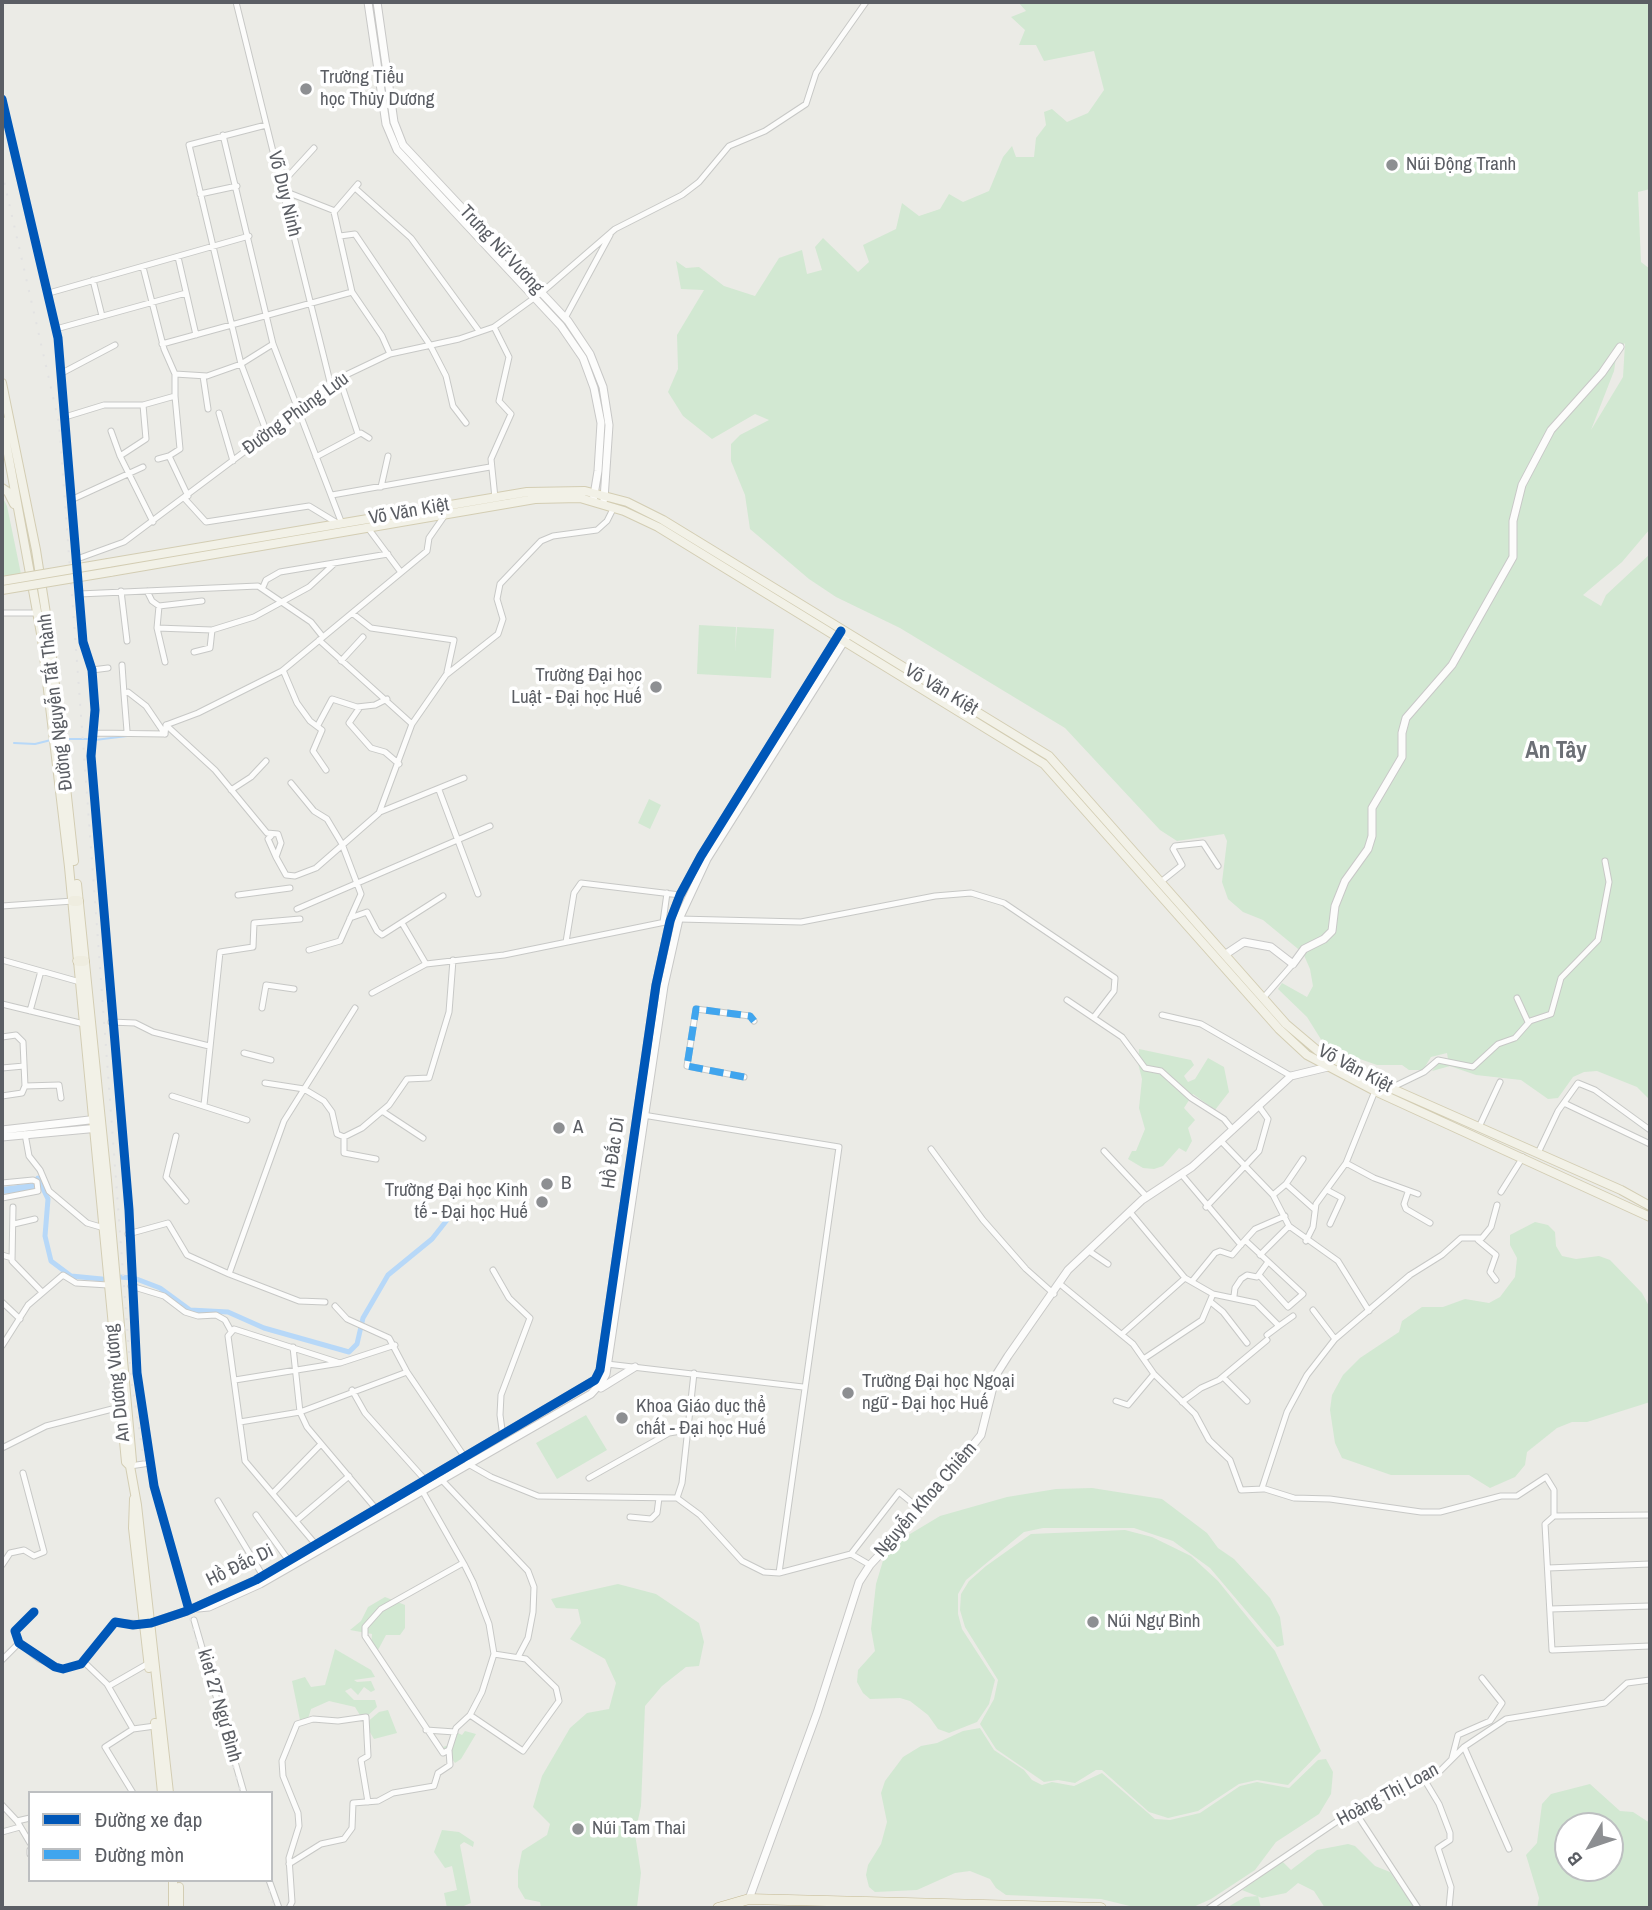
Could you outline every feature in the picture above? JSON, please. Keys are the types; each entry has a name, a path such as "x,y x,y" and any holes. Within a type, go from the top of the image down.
{"highway":[{"path":"718,1908 748,1904 1101,1908"}],"main road":[{"name":"Đường Nguyễn Tất Thành","path":"2,383 10,464"},
{"name":"Đường Nguyễn Tất Thành","path":"2,421 10,464 17,476 38,563 88,1024"},
{"name":"Đường Nguyễn Tất Thành","path":"17,476 57,733"},
{"path":"2,480 17,476"},
{"path":"2,488 12,498 27,552"},
{"name":"Võ Văn Kiệt","path":"109,568 342,527 446,514 495,498 550,490 594,496 654,515 741,574"},
{"name":"Võ Văn Kiệt","path":"367,524 476,505 549,497 594,496"},
{"name":"Võ Văn Kiệt","path":"604,499 614,507 659,527 741,574 842,637 1049,756 1223,957 1264,997 1295,1033 1330,1063 1479,1127 1523,1157 1617,1199 1650,1217"},
{"path":"2,581 109,568"},
{"path":"2,590 109,568"},
{"name":"Võ Văn Kiệt","path":"1067,780 1162,881 1293,1043 1375,1091 1502,1143 1538,1153 1650,1206"},
{"name":"Đường Nguyễn Tất Thành","path":"81,961 80,982 88,1024"},
{"name":"An Dương Vương","path":"88,1024 124,1406 126,1462 130,1466 134,1499 133,1528 147,1623"},
{"name":"An Dương Vương","path":"98,1124 108,1285 115,1314"},
{"path":"1617,1199 1621,1190"},
{"path":"147,1623 155,1726 169,1791"},
{"path":"147,1623 162,1791"},
{"path":"173,1908 176,1882"},
{"path":"176,1882 179,1908"}],"street":[{"name":"Võ Duy Ninh","path":"236,2 331,386"},
{"name":"Trưng Nữ Vương","path":"368,2 378,35 397,135 403,145 454,206 590,354 603,387 609,425 604,499"},
{"name":"Trưng Nữ Vương","path":"377,2 378,35"},
{"name":"Đường Phùng Lưu","path":"76,559 124,542 340,380 390,354 494,327 538,295 611,232 682,195 707,173 729,146 765,131 806,104 816,73 866,2"},
{"path":"2,99 3,113 49,293 62,373 83,642 92,670 95,733 92,746 111,1022 126,1172 137,1373 150,1463 166,1532 192,1609 147,1623 115,1622 84,1662 63,1669 55,1667 19,1643 15,1631 34,1612"},
{"path":"266,124 189,145 241,364 267,433"},
{"path":"223,135 273,344 342,527"},
{"path":"282,183 314,148"},
{"path":"200,194 237,186"},
{"path":"335,211 356,186 411,238 480,331"},
{"path":"284,191 335,211"},
{"path":"335,211 352,292 382,336 390,354"},
{"path":"562,321 580,296 611,232"},
{"path":"340,236 355,234 430,345 446,376 453,406 466,423"},
{"path":"49,293 249,236"},
{"path":"178,257 196,335"},
{"path":"143,267 162,344 175,374 180,449 158,459"},
{"path":"93,280 102,316"},
{"path":"162,344 352,292"},
{"path":"56,329 186,293"},
{"name":"Trưng Nữ Vương","path":"562,321 583,358 594,388 601,424 594,496"},
{"path":"494,327 509,357 499,401 511,414 497,441 491,467 495,498"},
{"path":"175,374 202,376 241,364 273,344"},
{"path":"62,373 115,345"},
{"path":"1264,997 1304,949 1324,939 1332,931 1335,906 1345,881 1368,849 1372,836 1371,808 1402,757 1405,748 1402,733 1406,718 1444,677 1502,581 1513,557 1513,522 1522,485 1551,430 1602,373 1620,347"},
{"path":"202,376 208,410"},
{"path":"340,380 358,434"},
{"path":"65,417 104,405 144,405 175,396"},
{"path":"120,456 146,439 144,405"},
{"path":"219,413 233,461"},
{"path":"111,431 128,474 153,522"},
{"path":"316,457 358,434 369,438"},
{"path":"169,456 187,497 206,522 309,506 342,527"},
{"path":"381,487 388,456"},
{"path":"73,499 143,467"},
{"path":"332,495 491,467"},
{"path":"446,675 486,647 501,629 503,619 497,599 498,588 536,545 549,537 597,530 607,521 614,507"},
{"path":"166,725 198,713 283,670 429,549 429,538 446,514"},
{"path":"367,524 400,572"},
{"path":"263,587 267,580 280,572 388,554"},
{"path":"157,628 212,630 262,614 309,587 335,564"},
{"path":"79,594 147,592 219,585 263,587 292,611 311,622 341,661 387,699 412,724"},
{"path":"121,591 127,641"},
{"path":"147,592 159,606 202,601"},
{"path":"159,606 157,628 165,662"},
{"path":"2,613 38,613"},
{"path":"352,613 371,628 454,640 450,666 412,724 379,813"},
{"path":"194,652 210,648 212,630"},
{"path":"341,661 363,637"},
{"name":"Hồ Đắc Di","path":"468,1462 503,1437 598,1382 607,1346 656,985 671,920 680,895 842,637"},
{"name":"Hồ Đắc Di","path":"620,1255 671,920 842,637"},
{"path":"122,665 127,731"},
{"path":"92,670 108,668"},
{"path":"283,670 297,703 323,733 314,752 325,763 326,770"},
{"path":"124,694 131,693 146,706 164,734"},
{"path":"318,725 332,699 350,707 360,707 387,699"},
{"path":"360,707 349,723 371,748 383,751 399,764"},
{"path":"164,734 166,725"},
{"path":"166,725 196,749 271,836"},
{"path":"95,733 127,731 164,734"},
{"path":"231,790 251,777 266,761"},
{"path":"276,857 281,843 278,834 268,839 276,857 286,875 295,876 316,867 379,813 464,778"},
{"path":"291,783 314,811 327,819 342,844 361,894 340,941 309,950"},
{"path":"439,790 478,894"},
{"path":"297,909 490,826"},
{"path":"1162,881 1182,865 1173,849 1175,846 1203,843 1218,866"},
{"path":"1391,1088 1424,1072 1438,1060 1473,1067 1498,1044 1515,1038 1528,1022 1544,1019 1554,1011 1561,978 1598,940 1609,882 1605,861"},
{"path":"566,942 575,893 580,883 680,895"},
{"path":"237,895 290,888"},
{"path":"667,893 671,920"},
{"path":"372,993 426,964 504,955 671,920 801,922 935,896 971,893 1004,903 1115,978 1114,991 1094,1017"},
{"path":"350,918 367,912 382,935 443,896"},
{"path":"2,906 76,901"},
{"path":"204,1105 220,952 253,947 254,923 300,919"},
{"path":"402,923 426,964"},
{"path":"1223,957 1244,942 1271,947 1293,964"},
{"path":"2,960 80,982"},
{"path":"265,1083 304,1089 328,1106 337,1134 344,1137 362,1128 389,1105 407,1079 429,1078 433,1071 435,1053 449,1012 453,960"},
{"path":"30,1011 41,971"},
{"path":"262,1008 265,985 294,989"},
{"path":"1517,998 1528,1022"},
{"path":"1067,1000 1122,1037 1145,1068 1161,1071 1191,1098 1224,1119 1233,1130"},
{"path":"2,1004 88,1024"},
{"path":"229,1274 284,1121 355,1008"},
{"path":"744,1077 687,1066 696,1009 750,1017 754,1021"},
{"path":"1162,1015 1201,1024 1291,1076"},
{"path":"111,1022 135,1023 153,1032 209,1046"},
{"path":"2,1037 16,1035 20,1038 25,1086 22,1093 2,1096"},
{"path":"244,1053 271,1060"},
{"name":"Nguyễn Khoa Chiêm","path":"748,1904 817,1713 854,1595 870,1565 921,1510 981,1435 996,1376 1068,1270 1147,1197 1182,1175 1222,1141 1291,1076 1330,1063"},
{"path":"2,1069 24,1066"},
{"path":"1479,1127 1500,1082"},
{"path":"1538,1153 1564,1103 1578,1083 1595,1090 1650,1130"},
{"path":"25,1086 59,1085 61,1098"},
{"path":"1306,1241 1314,1223 1314,1209 1346,1163 1375,1091"},
{"path":"172,1096 247,1120"},
{"path":"1564,1103 1650,1144"},
{"path":"1206,1207 1260,1149 1268,1119 1258,1105"},
{"path":"382,1111 423,1139"},
{"path":"643,1115 839,1147 803,1387 779,1573"},
{"path":"2,1137 98,1124"},
{"path":"2,1130 30,1132"},
{"path":"30,1132 29,1156 40,1170 49,1191 87,1223 104,1228"},
{"path":"176,1136 166,1177 187,1201"},
{"path":"344,1137 344,1153 376,1159"},
{"path":"1222,1141 1273,1195 1289,1226 1306,1241 1338,1261 1369,1311"},
{"path":"931,1149 983,1220 1021,1264 1054,1294"},
{"path":"1104,1151 1147,1197"},
{"path":"1501,1192 1523,1157"},
{"path":"1273,1195 1286,1184 1303,1159"},
{"path":"1346,1163 1408,1192 1418,1194"},
{"path":"1182,1175 1206,1207 1303,1294 1288,1307 1259,1275"},
{"path":"2,1183 33,1180 37,1182 38,1192 2,1198"},
{"path":"1286,1184 1314,1209"},
{"path":"1328,1189 1342,1198 1330,1224"},
{"path":"1408,1192 1404,1205 1406,1209 1430,1223"},
{"path":"1478,1240 1491,1227 1497,1205"},
{"path":"12,1258 13,1208"},
{"path":"1130,1212 1185,1278 1193,1280 1213,1294 1234,1296 1256,1303 1279,1326"},
{"path":"1193,1280 1215,1254 1220,1251 1232,1255 1255,1229 1285,1216"},
{"path":"14,1224 35,1219"},
{"path":"128,1234 167,1223 187,1255 299,1301 325,1302"},
{"path":"1260,1255 1289,1226"},
{"path":"1263,1489 1287,1412 1307,1375 1335,1339 1410,1275 1442,1255 1461,1238 1478,1240 1496,1255 1490,1272 1496,1280"},
{"path":"1089,1251 1108,1264"},
{"path":"2,1255 12,1258 42,1292"},
{"path":"1234,1296 1237,1284 1245,1276 1254,1278 1259,1275 1268,1262"},
{"path":"493,1270 509,1298 530,1318 501,1395 503,1437"},
{"path":"2,1346 42,1292 63,1275 76,1283 108,1285"},
{"path":"1122,1334 1185,1278"},
{"path":"131,1284 164,1296 185,1312 198,1316 216,1315 225,1320 231,1331 293,1347 340,1363"},
{"path":"1060,1284 1122,1334 1145,1358 1146,1365 1154,1374 1199,1418 1209,1440 1230,1460 1241,1490 1263,1489 1279,1491 1294,1498 1331,1499 1421,1512 1440,1511 1501,1496 1517,1496 1546,1477 1554,1490 1554,1516"},
{"path":"1145,1358 1202,1320 1212,1303 1213,1294"},
{"path":"2,1303 20,1319"},
{"path":"1212,1303 1223,1312 1247,1343"},
{"path":"335,1306 351,1321 388,1338 394,1345 407,1372 468,1462 538,1496 677,1498 700,1515 742,1562 764,1572 779,1573 851,1553 899,1492 921,1510"},
{"path":"1313,1310 1335,1339"},
{"path":"1182,1402 1223,1377 1293,1316"},
{"path":"231,1331 228,1336 245,1461 318,1548"},
{"path":"235,1380 295,1373 340,1363 394,1345"},
{"name":"Hồ Đắc Di","path":"192,1609 209,1607 232,1598 428,1484 591,1394 607,1364 607,1346"},
{"path":"293,1347 300,1412 320,1445 379,1512"},
{"path":"607,1364 803,1387"},
{"path":"591,1394 635,1367"},
{"path":"240,1422 300,1412 407,1372"},
{"path":"677,1498 682,1483 694,1373"},
{"path":"1116,1401 1128,1405 1154,1374"},
{"path":"1223,1377 1247,1401"},
{"path":"352,1391 365,1413 428,1484"},
{"path":"2,1448 47,1426 124,1406"},
{"path":"590,1478 669,1433 687,1430"},
{"path":"273,1493 320,1445"},
{"path":"130,1466 150,1463"},
{"path":"2,1565 10,1553 24,1550 34,1556 45,1551 23,1473"},
{"path":"296,1521 349,1476"},
{"path":"440,1478 528,1571 534,1587 533,1612 528,1638 518,1657"},
{"name":"Hồ Đắc Di","path":"379,1512 423,1492 428,1484"},
{"path":"289,1864 321,1844 344,1839 352,1828 352,1805 393,1793 434,1786 438,1773 450,1765 449,1750 455,1732 470,1715 489,1676 494,1654 489,1624 463,1563 423,1492"},
{"path":"629,1517 651,1519 657,1513 659,1498"},
{"path":"218,1501 263,1576"},
{"path":"256,1515 289,1561"},
{"path":"1650,1515 1554,1516 1545,1524 1552,1650 1650,1646"},
{"name":"Hồ Đắc Di","path":"192,1609 318,1548"},
{"path":"851,1553 870,1565"},
{"path":"449,1750 443,1753 438,1750 365,1636 365,1628 381,1609 463,1563"},
{"path":"1548,1568 1650,1564"},
{"path":"1550,1609 1650,1606"},
{"name":"kiet 27 Ngự Bình","path":"194,1620 243,1791"},
{"path":"2,1660 19,1643"},
{"path":"470,1715 523,1751 559,1698 552,1684 526,1659 494,1654"},
{"path":"84,1662 108,1686 133,1728"},
{"path":"108,1686 149,1663"},
{"path":"1452,1758 1458,1735 1490,1721 1502,1703 1482,1678"},
{"name":"Hoàng Thị Loan","path":"1209,1908 1353,1810 1437,1774 1464,1747 1506,1719 1533,1712 1602,1704 1613,1699 1627,1683 1650,1681"},
{"path":"289,1908 292,1902 289,1864 299,1825 298,1813 283,1776 282,1761 297,1724 313,1719 338,1721 366,1717 368,1756 361,1760 368,1802"},
{"path":"133,1791 105,1746 133,1728 155,1726"},
{"path":"426,1730 455,1732"},
{"path":"1464,1747 1509,1849"},
{"path":"1424,1779 1439,1804 1450,1833 1450,1840 1438,1848 1451,1887 1449,1908"},
{"path":"2,1805 19,1824 28,1840"},
{"path":"1353,1810 1418,1908"},
{"path":"2,1832 28,1819"},
{"path":"271,1882 279,1908"}],"green space":[{"path":"1018,2 1650,2 1650,189 1638,192 1641,262 1650,269 1650,529 1622,562 1583,595 1601,606 1606,595 1650,554 1650,1100 1637,1087 1597,1071 1584,1072 1573,1077 1558,1098 1548,1099 1521,1080 1476,1075 1450,1066 1432,1071 1442,1059 1448,1059 1447,1053 1431,1057 1423,1070 1409,1070 1402,1065 1377,1065 1340,1052 1322,1041 1307,1017 1278,989 1282,983 1307,997 1313,986 1303,953 1263,920 1243,912 1228,899 1222,882 1227,841 1224,834 1177,841 1160,830 1065,728 900,628 836,597 809,579 750,529 745,495 731,461 731,444 740,435 769,420 755,414 712,439 683,416 668,392 678,369 677,335 704,290 681,289 676,261 686,268 699,267 724,286 755,296 779,258 802,250 807,274 822,270 815,247 823,238 858,272 869,262 863,245 896,229 902,203 919,216 940,209 949,194 963,202 989,191 1003,157 1012,146 1016,157 1034,157 1036,138 1046,125 1044,112 1052,109 1067,122 1088,113 1104,90 1094,51 1044,61 1036,45 1019,45 1025,30 1011,17 1026,11","holes":["1625,343 1623,377 1591,430 1614,371 1617,351"]},
{"path":"2,496 7,506 21,574 2,576"},
{"path":"699,625 736,627 735,652 737,627 774,629 771,678 697,674"},
{"path":"649,799 661,805 650,829 638,823"},
{"path":"1139,1049 1191,1060 1194,1065 1184,1076 1188,1082 1195,1079 1208,1058 1224,1067 1229,1092 1215,1110 1193,1094 1184,1108 1195,1120 1188,1128 1192,1141 1186,1152 1179,1148 1163,1166 1154,1169 1143,1168 1128,1159 1132,1151 1136,1151 1145,1129 1139,1108 1142,1079 1138,1063"},
{"path":"1535,1222 1548,1225 1555,1232 1556,1246 1562,1256 1576,1259 1599,1256 1610,1260 1642,1293 1650,1308 1650,1402 1587,1422 1572,1422 1557,1428 1527,1452 1525,1465 1515,1477 1490,1488 1469,1475 1391,1475 1342,1458 1335,1443 1330,1410 1332,1395 1343,1375 1360,1358 1399,1332 1402,1321 1422,1307 1443,1307 1465,1299 1489,1303 1500,1297 1515,1277 1517,1258 1510,1245 1510,1235"},
{"path":"586,1415 607,1450 557,1479 536,1443"},
{"path":"1092,1488 1162,1499 1207,1533 1218,1548 1234,1559 1270,1598 1280,1617 1284,1645 1277,1647 1210,1568 1173,1541 1134,1528 1043,1528 1024,1532 966,1580 958,1594 958,1614 962,1629 995,1680 989,1704 977,1722 949,1733 938,1729 928,1715 910,1701 900,1698 870,1699 863,1693 857,1682 858,1670 875,1651 871,1629 876,1584 890,1546 940,1516 1007,1497 1056,1489"},
{"path":"1125,1530 1152,1537 1191,1556 1218,1581 1275,1651 1321,1751 1288,1785 1257,1780 1239,1784 1198,1811 1168,1818 1149,1812 1102,1770 1096,1770 1075,1783 1058,1780 1044,1782 996,1749 980,1724 994,1699 998,1680 965,1627 960,1610 961,1594 969,1581 1031,1534"},
{"path":"618,1584 656,1594 699,1623 704,1642 699,1666 686,1667 662,1686 645,1706 641,1806 635,1834 641,1873 637,1907 541,1908 540,1902 525,1899 518,1887 518,1871 522,1851 547,1835 550,1824 533,1807 542,1776 570,1728 587,1713 609,1709 616,1683 605,1659 570,1639 581,1623 578,1609 556,1608 551,1599"},
{"path":"385,1597 405,1605 405,1628 400,1635 386,1635 378,1650 371,1646 372,1634 350,1630 361,1621 368,1607"},
{"path":"335,1649 371,1670 375,1677 354,1680 371,1681 375,1690 371,1692 364,1687 358,1695 351,1688 345,1691 354,1700 375,1700 377,1707 363,1720 355,1707 329,1701 311,1709 308,1719 300,1720 292,1681 305,1677 311,1687 325,1685"},
{"path":"388,1710 397,1733 374,1739 365,1724 379,1712"},
{"path":"980,1728 994,1750 1024,1770 1032,1780 1042,1785 1052,1782 1074,1786 1102,1773 1155,1819 1170,1820 1200,1813 1240,1786 1257,1782 1289,1788 1318,1760 1326,1759 1333,1772 1331,1794 1319,1814 1276,1842 1255,1870 1211,1899 1191,1908 1138,1908 1101,1899 1006,1895 996,1888 990,1879 970,1871 955,1873 917,1890 875,1892 869,1887 866,1875 868,1865 881,1844 887,1822 881,1793 885,1781 903,1757 921,1746"},
{"path":"465,1731 476,1734 461,1759 455,1763 443,1747 449,1745 458,1733 462,1735"},
{"path":"1590,1784 1620,1811 1633,1812 1650,1823 1650,1907 1537,1908 1539,1898 1526,1855 1537,1843 1542,1804 1551,1794"},
{"path":"442,1830 459,1832 474,1842 473,1847 464,1842 460,1845 471,1903 459,1908 447,1908 444,1893 457,1890 452,1866 445,1868 434,1852"},
{"path":"1348,1844 1355,1846 1375,1866 1390,1872 1415,1908 1325,1908 1314,1891 1298,1883 1286,1893 1262,1898 1242,1890 1282,1861 1291,1870 1317,1850"},
{"path":"1258,1896 1261,1908 1226,1908 1245,1897"}],"water":[{"path":"34,1183 34,1191 2,1194 2,1187"}],"waterway":[{"path":"95,740 127,736"},
{"path":"64,739 90,739"},
{"path":"14,743 35,744 51,740"},
{"path":"38,1178 48,1199 45,1236 51,1261 71,1276 102,1279"},
{"path":"119,1277 134,1278 160,1288 190,1310 228,1312 264,1328 349,1352 357,1344 363,1318 388,1275 432,1239 447,1220"}],"railway":[{"path":"2,172 59,423 131,1379 145,1465 240,1791"},
{"path":"267,1882 274,1908"}],"marked path":[{"path":"744,1077 687,1066 696,1009 750,1016 754,1021"}],"cycle path":[{"path":"2,99 58,338 83,642 92,670 95,710 91,756 129,1210 137,1373 154,1486 189,1610"},
{"path":"34,1612 15,1631 19,1643 55,1667 63,1669 81,1664 115,1622 133,1625 151,1623 187,1611 256,1580 595,1380 600,1370 656,985 670,921 680,895 701,856 841,631"}],"place":[{"name":"Trường Tiểu học Thủy Dương","path":"306,89"},
{"name":"Núi Động Tranh","path":"1392,165"},
{"name":"Trường Đại học Luật - Đại học Huế","path":"656,687"},
{"name":"A","path":"559,1128"},
{"name":"B","path":"547,1184"},
{"name":"Trường Đại học Kinh tế - Đại học Huế","path":"542,1202"},
{"name":"Trường Đại học Ngoại ngữ - Đại học Huế","path":"848,1393"},
{"name":"Khoa Giáo dục thể chất - Đại học Huế","path":"622,1418"},
{"name":"Núi Ngự Bình","path":"1093,1622"},
{"name":"Núi Tam Thai","path":"578,1829"}],"district":[{"name":"An Tây","path":"1556,752"}]}
